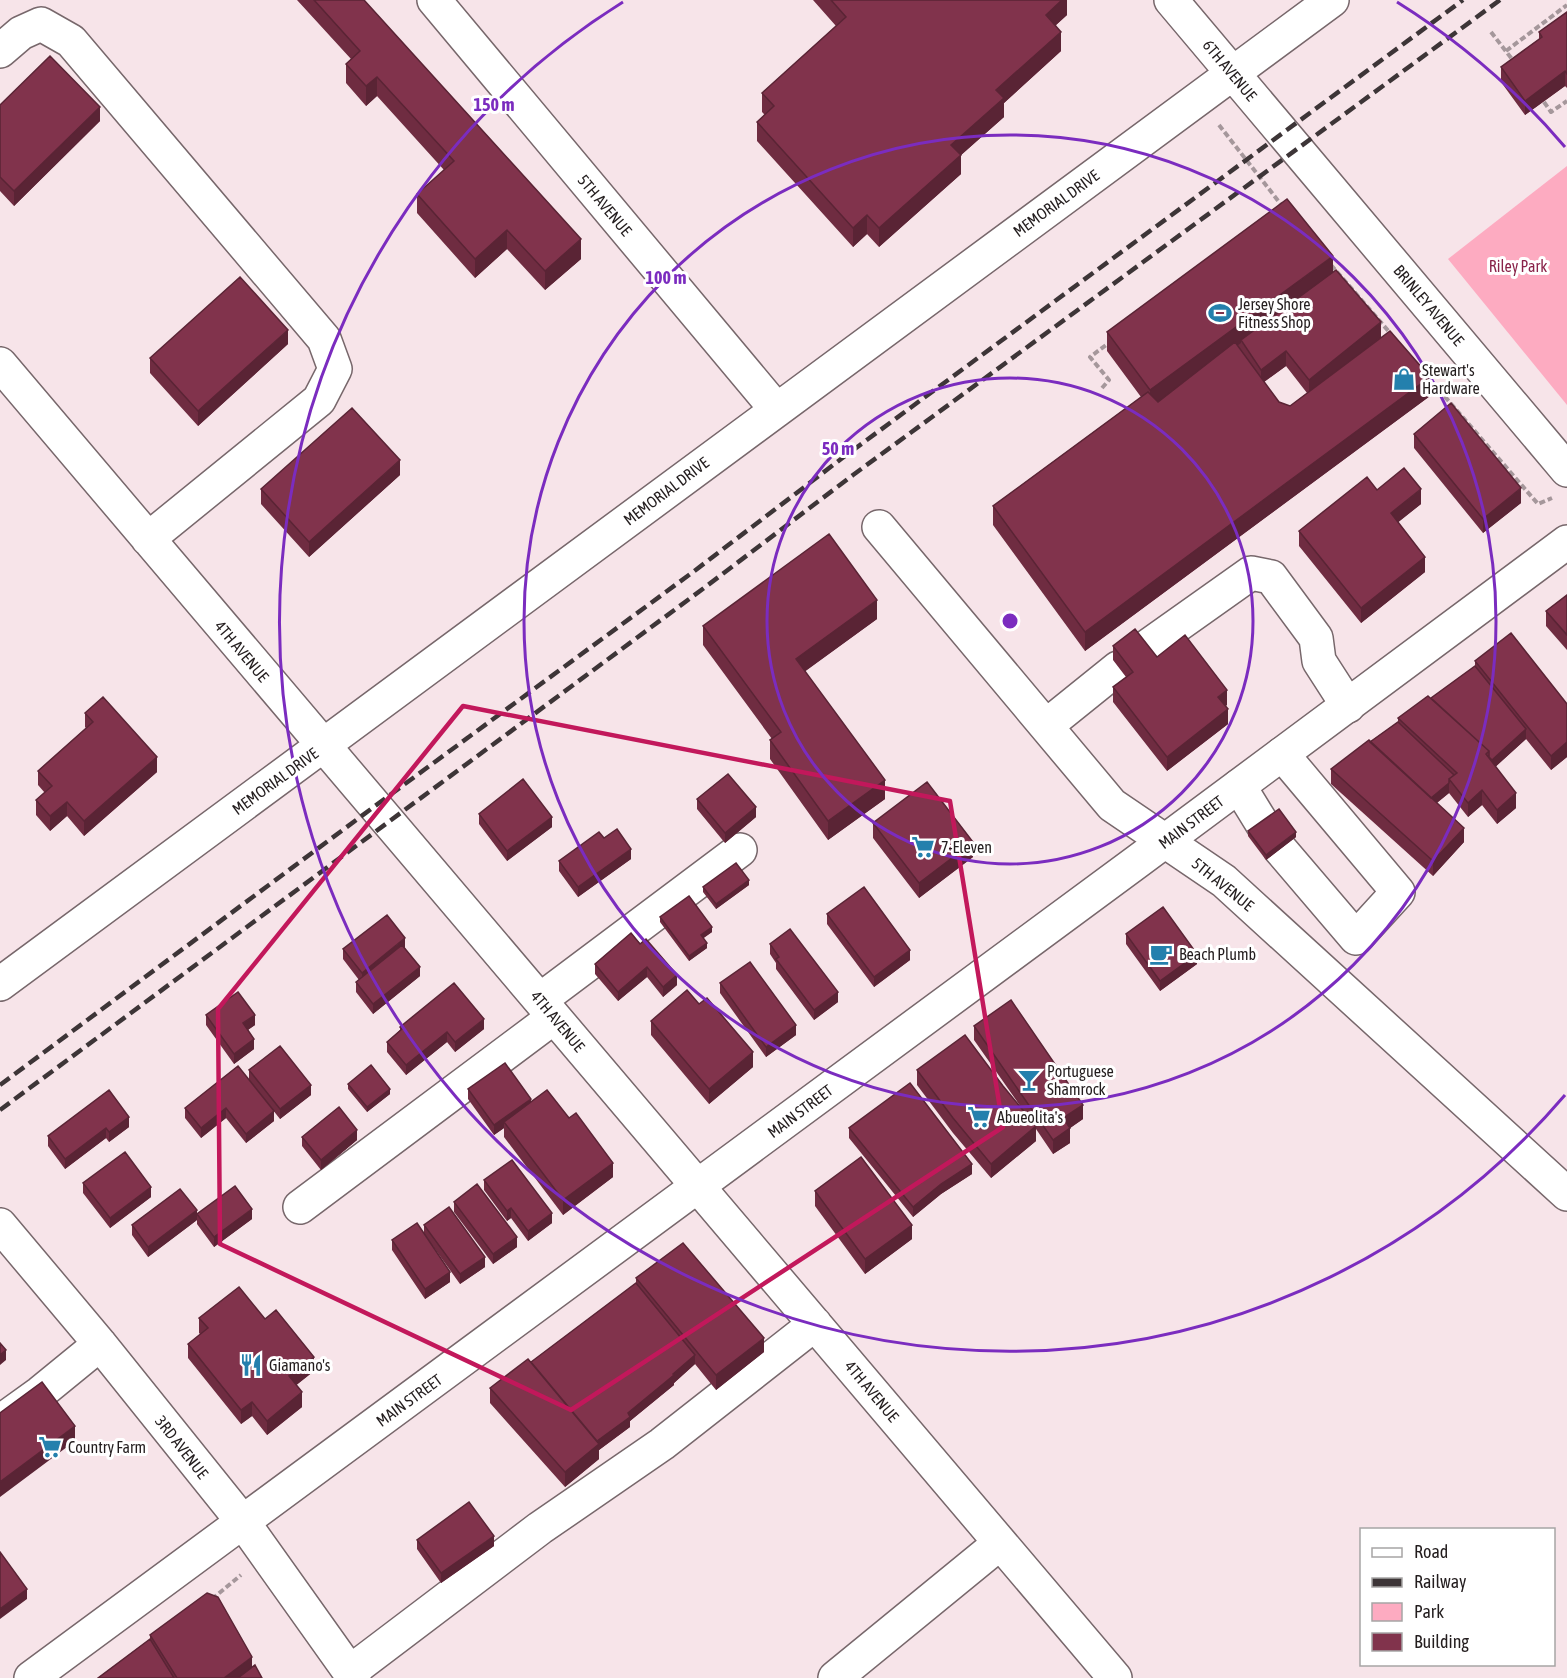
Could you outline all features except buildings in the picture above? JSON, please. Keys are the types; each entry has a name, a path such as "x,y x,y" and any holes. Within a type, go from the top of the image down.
{"street":[{"name":"5TH AVENUE","path":"434,0 776,409"},
{"name":"6TH AVENUE","path":"1171,0 1290,141"},
{"name":"MEMORIAL DRIVE","path":"0,984 1332,0"},
{"path":"0,51 21,33 41,24 71,40 324,339 335,369 319,400 148,539"},
{"name":"BRINLEY AVENUE","path":"1290,141 1560,484"},
{"name":"4TH AVENUE","path":"0,364 1115,1678"},
{"name":"5TH AVENUE","path":"879,527 1112,805 1224,881 1567,1194"},
{"name":"MAIN STREET","path":"31,1678 1166,841 1567,542"},
{"path":"1046,726 1130,659 1251,573 1271,577 1316,638 1319,661 1348,706"},
{"path":"1239,786 1272,837 1356,938 1398,892 1282,754"},
{"path":"300,1207 740,850"},
{"name":"3RD AVENUE","path":"0,1225 100,1344 243,1522 352,1675"},
{"path":"352,1675 540,1528 662,1444 815,1324"},
{"path":"0,1422 100,1344"},
{"path":"836,1678 1000,1543"}],"path":[{"path":"1506,51 1567,5"},
{"path":"1556,14 1561,20"},
{"path":"1491,33 1519,69"},
{"path":"1544,102 1551,112 1567,101"},
{"path":"1217,122 1287,211"},
{"path":"1329,262 1399,342"},
{"path":"1102,388 1109,380 1090,357 1118,337"},
{"path":"1422,369 1538,504 1560,484"},
{"path":"209,1596 214,1603"}],"highlighted area":[{"path":"463,706 950,801 1003,1127 571,1410 220,1244 218,1009"}],"green space":[{"name":"Riley Park","path":"1567,166 1567,405 1448,259"}],"railway":[{"path":"0,1085 693,572 841,459 1463,0"},
{"path":"0,1110 853,475 1500,0"}],"place":[{"name":"Jersey Shore Fitness Shop","path":"1220,313"},
{"name":"Stewart's Hardware","path":"1404,379"},
{"name":"7-Eleven","path":"923,847"},
{"name":"Beach Plumb","path":"1161,954"},
{"name":"Portuguese Shamrock","path":"1029,1080"},
{"name":"Abueolita's","path":"979,1117"},
{"name":"Giamano's","path":"251,1365"},
{"name":"Country Farm","path":"50,1447"}]}
